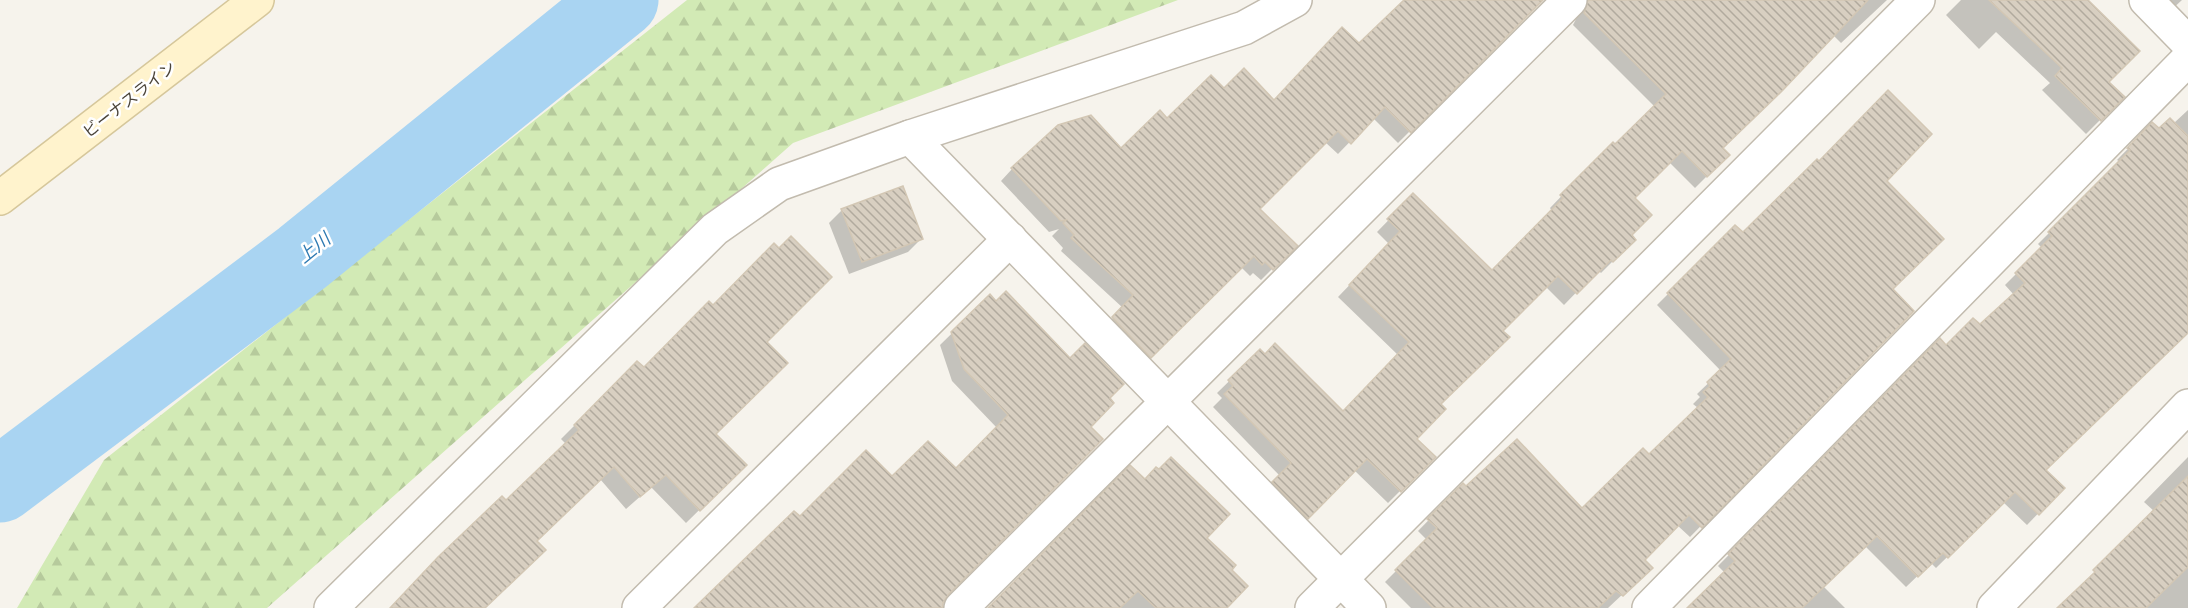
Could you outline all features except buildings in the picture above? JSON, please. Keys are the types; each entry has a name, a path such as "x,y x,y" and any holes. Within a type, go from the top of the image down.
{"main road":[{"name":"ビーナスライン","path":"0,198 257,0"}],"street":[{"path":"331,608 715,229 779,184 910,137 1244,28 1295,0"},
{"path":"961,608 1570,0"},
{"path":"1312,608 1918,0"},
{"path":"2146,0 2188,43"},
{"path":"1649,608 2188,59"},
{"path":"910,137 1369,608"},
{"path":"639,608 1010,239"},
{"path":"1994,608 2188,406"}],"green space":[{"path":"687,0 1178,0 793,143 267,608 17,608 104,460"}],"waterway":[{"name":"上川","path":"0,485 302,258 621,0"}]}
